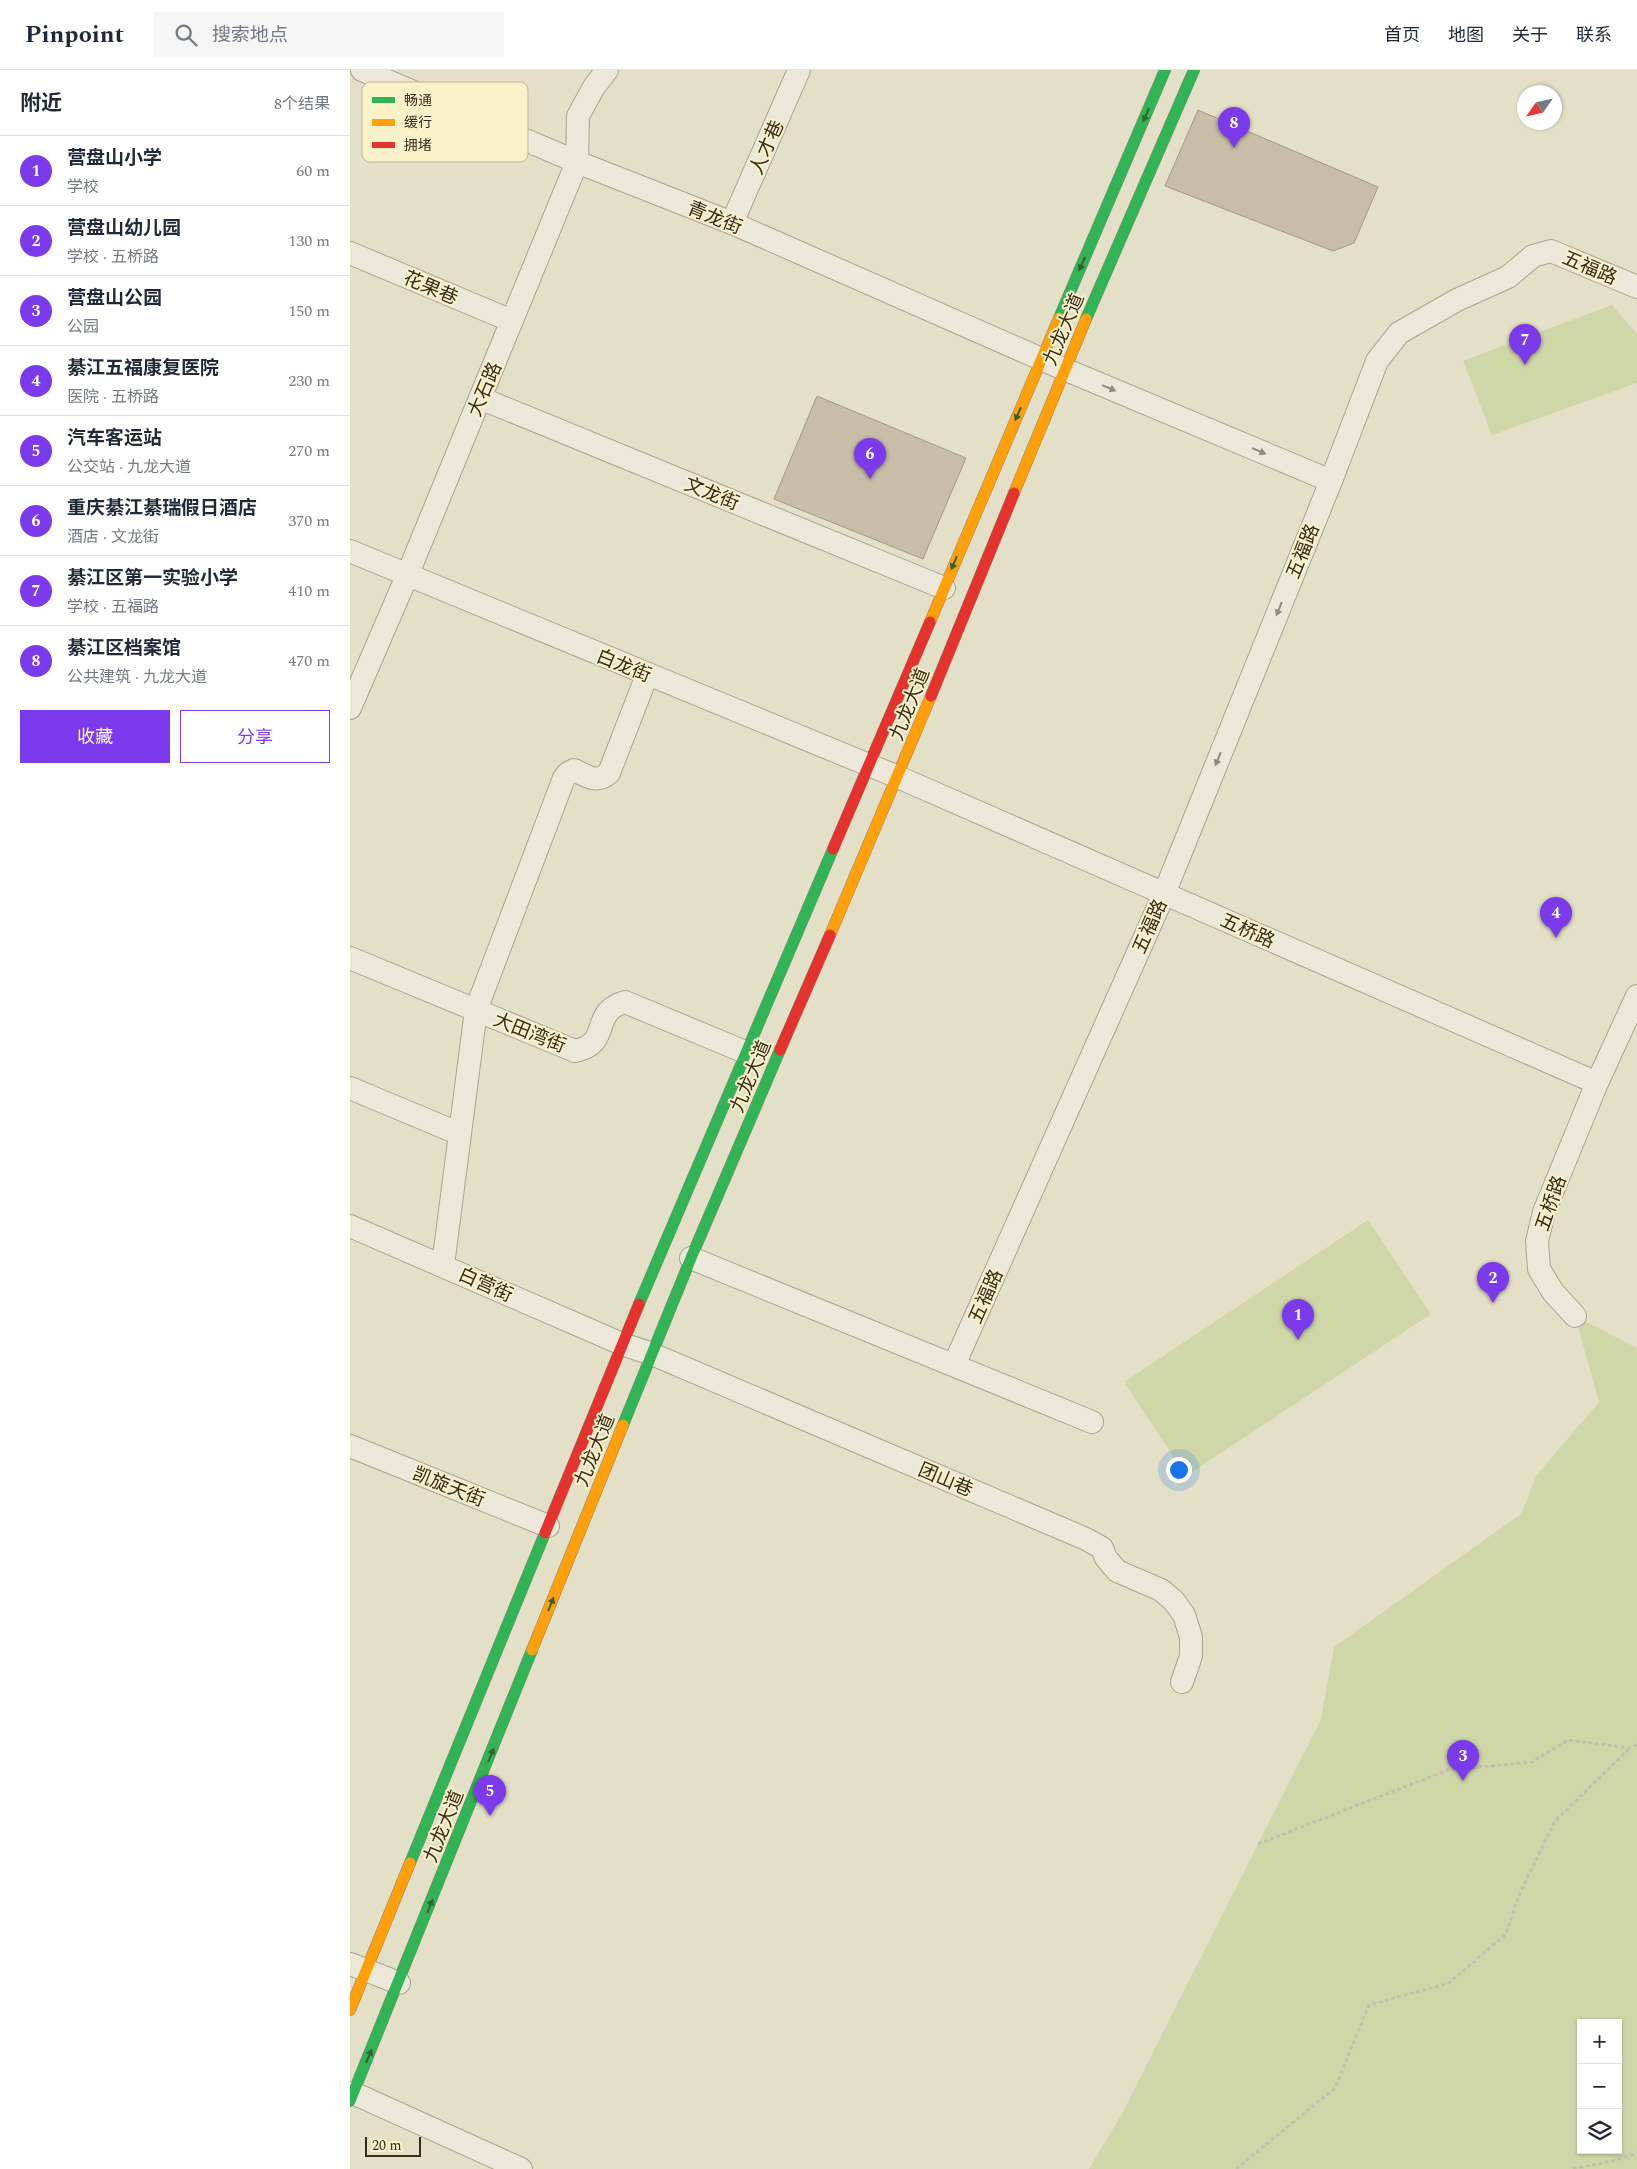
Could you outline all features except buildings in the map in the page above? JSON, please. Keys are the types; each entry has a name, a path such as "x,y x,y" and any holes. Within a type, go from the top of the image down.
{"main road":[{"name":"九龙大道","path":"350,2010 358,1967 548,1526 622,1344 745,1052 1165,70"},
{"name":"九龙大道","path":"352,2097 691,1258 898,777 1064,369 1194,70"}],"street":[{"name":"青龙街","path":"362,70 390,82"},
{"name":"大石路","path":"350,708 407,576 577,162 578,116 594,87 607,70"},
{"name":"人才巷","path":"732,223 800,70"},
{"name":"青龙街","path":"528,141 732,223 1064,369"},
{"name":"五福路","path":"954,1365 1164,894 1331,481 1377,360 1400,333 1457,300 1508,277 1533,256 1552,251 1637,287"},
{"name":"花果巷","path":"350,253 512,321"},
{"path":"1064,369 1331,481"},
{"name":"文龙街","path":"480,398 944,588"},
{"name":"白龙街","path":"350,551 898,777"},
{"path":"443,1265 476,1010 564,778 574,770 596,779 602,778 608,773 647,675"},
{"name":"五桥路","path":"898,777 1597,1083"},
{"name":"大田湾街","path":"350,958 575,1051 587,1048 595,1042 606,1013 615,1005 625,1002 745,1052"},
{"name":"五桥路","path":"1575,1316 1552,1292 1540,1269 1537,1241 1544,1212 1597,1083 1637,996"},
{"path":"350,1088 460,1134"},
{"name":"白营街","path":"350,1226 622,1344"},
{"path":"691,1258 1092,1422"},
{"name":"团山巷","path":"622,1344 652,1354 1102,1548 1106,1558 1117,1571 1160,1590 1174,1600 1184,1615 1191,1637 1191,1656 1182,1682"},
{"name":"凯旋天街","path":"350,1446 548,1526"},
{"path":"358,1967 399,1983"},
{"path":"352,2097 518,2168"}],"path":[{"path":"1258,1844 1448,1770 1532,1762 1568,1740 1630,1748"},
{"path":"1236,2169 1335,2088 1369,2005 1449,1983 1505,1935 1520,1893 1555,1821 1630,1748 1637,1744"},
{"path":"1573,2169 1616,2160 1637,2153"}],"green space":[{"path":"1612,305 1637,334 1637,383 1492,435 1463,361"},
{"path":"1368,1220 1431,1314 1186,1476 1124,1382"},
{"path":"1575,1316 1637,1348 1637,2169 1089,2169 1123,2112 1321,1719 1334,1647 1521,1514 1536,1476 1599,1402"}],"traffic: fast":[{"path":"1059,318 1165,70"},
{"path":"1086,319 1194,70"},
{"path":"639,1304 833,849"},
{"path":"623,1425 691,1258 780,1050"},
{"path":"410,1863 545,1533"},
{"path":"350,2101 532,1650"}],"traffic: slow":[{"path":"930,622 1059,318"},
{"path":"1014,493 1086,319"},
{"path":"830,935 931,696"},
{"path":"532,1650 623,1425"},
{"path":"350,2010 410,1863"}],"traffic: jam":[{"path":"931,696 1014,493"},
{"path":"833,849 930,622"},
{"path":"780,1050 830,935"},
{"path":"545,1533 639,1304"}],"place":[{"name":"綦江区档案馆","path":"1234,148"},
{"name":"綦江区第一实验小学","path":"1525,365"},
{"name":"重庆綦江綦瑞假日酒店","path":"870,479"},
{"name":"綦江五福康复医院","path":"1556,938"},
{"name":"营盘山幼儿园","path":"1493,1303"},
{"name":"营盘山小学","path":"1298,1340"},
{"name":"营盘山公园","path":"1463,1781"},
{"name":"汽车客运站","path":"490,1816"}]}
